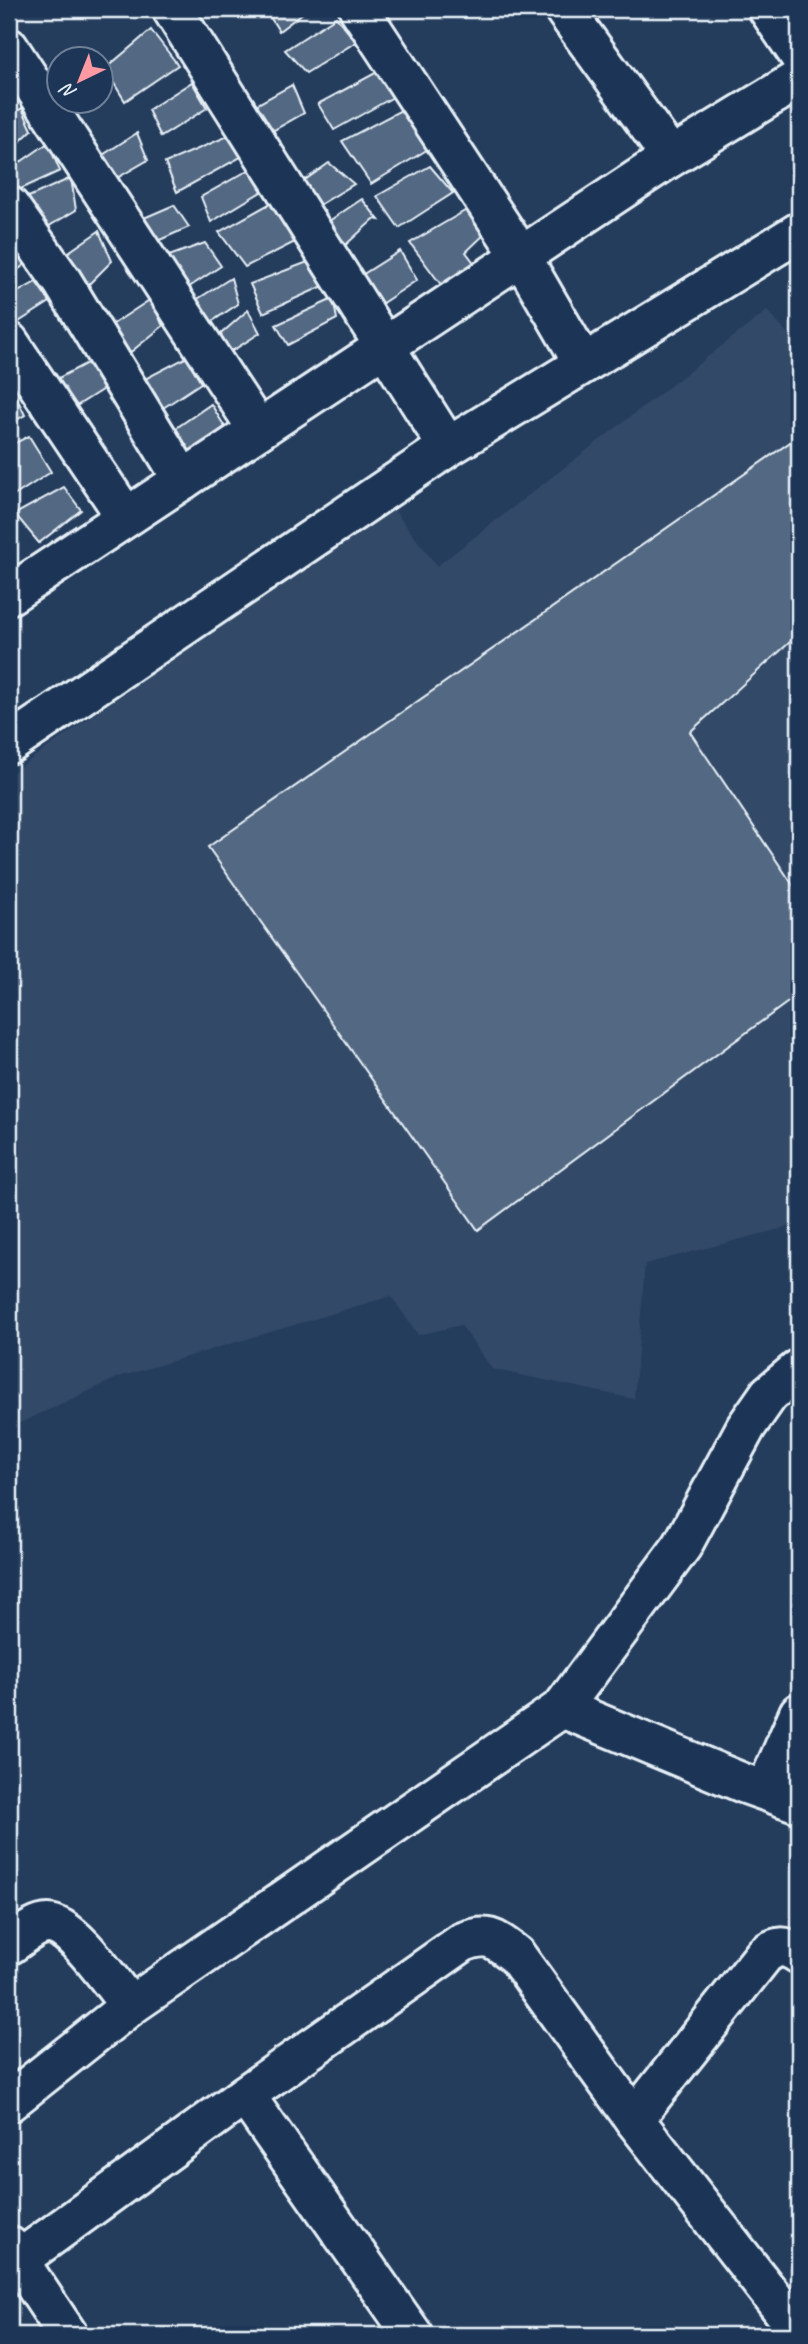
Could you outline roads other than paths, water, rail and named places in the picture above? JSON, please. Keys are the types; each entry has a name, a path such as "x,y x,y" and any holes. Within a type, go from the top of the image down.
{"street":[{"path":"172,9 448,447"},
{"path":"359,9 522,256 583,363"},
{"path":"565,9 671,157"},
{"path":"768,9 799,55"},
{"path":"9,48 258,430"},
{"path":"9,595 671,157 799,79"},
{"path":"9,206 62,281 183,480"},
{"path":"9,744 448,447 799,232"},
{"path":"9,342 126,517"},
{"path":"9,2102 130,2006 562,1708 682,1546 746,1427 769,1394 799,1369"},
{"path":"562,1708 783,1797 799,1713"},
{"path":"9,1945 36,1927 47,1924 57,1926 79,1944 130,2006"},
{"path":"68,2335 12,2258 463,1942 479,1936 493,1938 516,1955 634,2119 799,2331"},
{"path":"634,2119 764,1955 774,1947 784,1946 799,1954"},
{"path":"245,2095 414,2335"}]}
